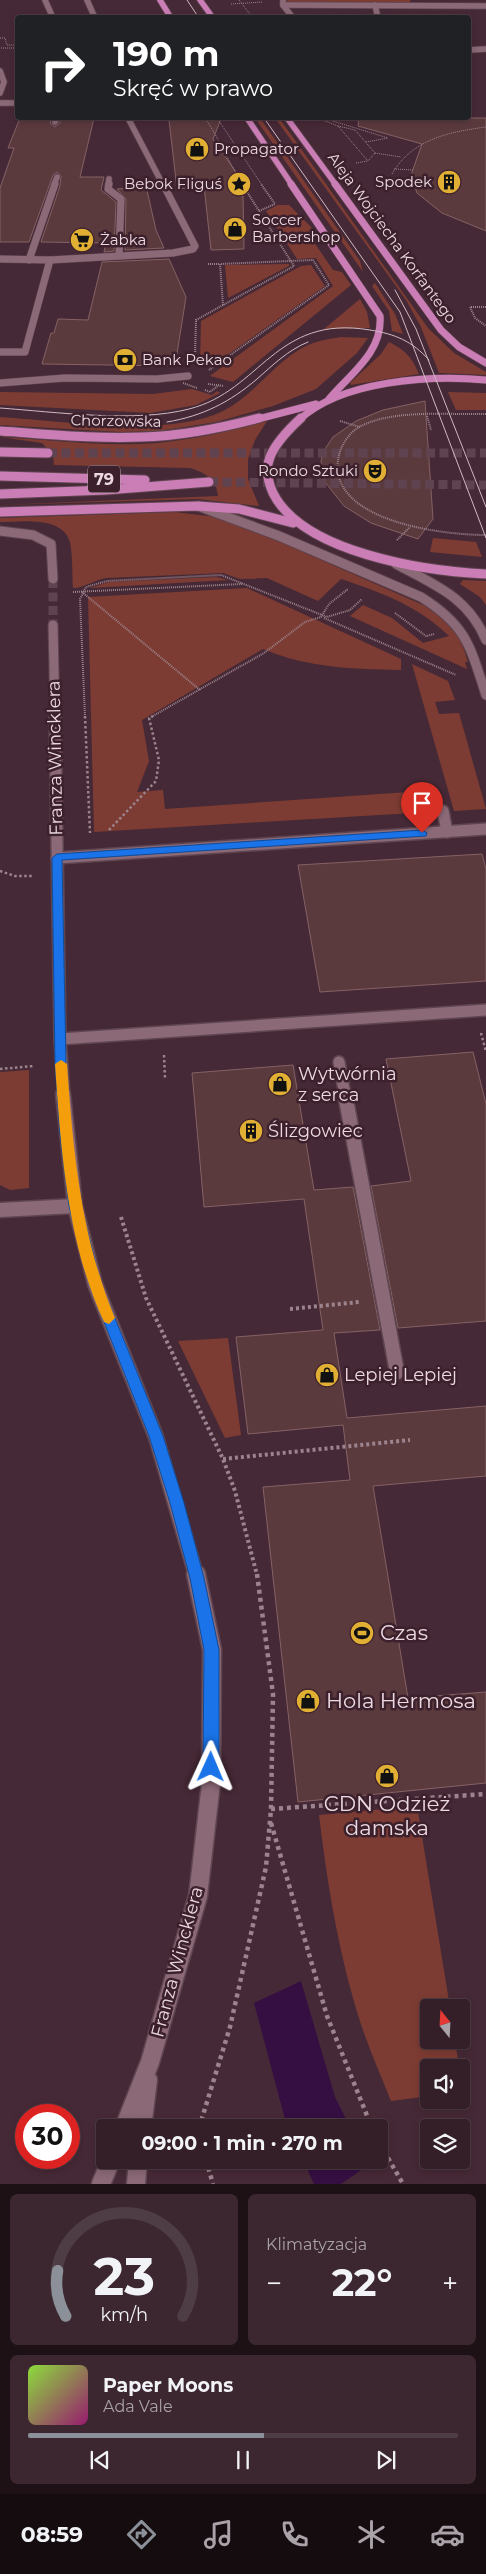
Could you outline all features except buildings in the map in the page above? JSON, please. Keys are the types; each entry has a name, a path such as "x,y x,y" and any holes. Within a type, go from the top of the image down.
{"main road":[{"path":"160,0 169,15"},
{"path":"200,0 211,15"},
{"path":"248,120 380,316 381,332 375,346 329,399"},
{"name":"Aleja Wojciecha Korfantego","path":"288,120 441,330 459,348 486,364"},
{"path":"296,524 277,501 270,488 267,464 272,450 290,428 318,404 329,399 401,381 436,378 486,380"},
{"name":"Chorzowska","path":"0,431 114,438 164,436 214,428 318,404"},
{"path":"0,452 48,453"},
{"name":"79","path":"0,476 209,482 106,490 0,494"},
{"path":"0,512 198,506 239,509 296,524 362,553 396,564 433,571 486,574"}],"street":[{"path":"45,0 51,15"},
{"path":"87,0 94,15"},
{"path":"283,2 375,5 416,3 486,6"},
{"path":"283,2 292,15"},
{"path":"375,5 377,15"},
{"path":"471,50 486,49"},
{"path":"0,71 5,82 0,93"},
{"path":"0,102 15,103"},
{"path":"0,259 50,260 179,253 188,251 194,246 129,120"},
{"path":"29,260 57,177"},
{"path":"109,178 108,189 121,200 119,256"},
{"path":"0,352 25,352 50,260"},
{"path":"0,383 65,378 158,379 191,374"},
{"path":"198,506 279,536 421,597 439,608 461,627 469,642 486,695"},
{"path":"0,531 28,533 41,537 51,544 52,579"},
{"path":"396,564 462,602 474,614 486,640"},
{"name":"Franza Wincklera","path":"53,625 60,1039 66,1134 75,1206 95,1284 156,1436 177,1503 197,1578 212,1650 211,1783 198,1896 150,2062 128,2119"},
{"path":"443,811 448,832"},
{"path":"57,858 486,830"},
{"path":"60,1039 486,1010"},
{"path":"339,1062 398,1372"},
{"path":"0,1210 75,1206"},
{"name":"Franza Wincklera","path":"143,2119 150,2062"},
{"path":"101,2184 107,2169"},
{"path":"136,2184 137,2169"}],"path":[{"path":"239,0 251,15"},
{"path":"231,4 283,2"},
{"path":"0,38 5,38 7,45 15,44"},
{"path":"1,48 15,48"},
{"path":"206,120 222,143 227,160 292,262 294,266 196,320 191,374 212,370 329,285 313,260 292,262 220,264 223,305"},
{"path":"218,120 275,204 259,211"},
{"path":"326,120 338,126 355,130 375,153 402,158"},
{"path":"329,120 388,138 366,142"},
{"path":"338,126 368,160"},
{"path":"392,174 402,158 427,140 486,127"},
{"path":"356,163 368,160 375,153"},
{"path":"394,169 413,170"},
{"path":"486,307 470,307 474,318 486,326"},
{"path":"214,383 224,386"},
{"path":"183,384 197,388"},
{"path":"210,392 220,385"},
{"path":"486,414 380,420 360,427 343,444 338,458 338,472 343,484 351,495 370,510 410,527 446,534 486,535"},
{"path":"427,416 431,430"},
{"path":"333,419 360,427"},
{"path":"393,544 410,527"},
{"path":"89,840 82,592 86,586 100,581 215,575 228,577 457,676"},
{"path":"73,592 243,584"},
{"path":"321,616 329,604 350,588"},
{"path":"82,592 200,690"},
{"path":"107,832 156,781 159,760 149,718 264,653 305,622 321,616 332,617 350,610"},
{"path":"481,1032 486,1052"},
{"path":"164,1055 165,1078"},
{"path":"0,1069 34,1066"},
{"path":"290,1309 384,1300"},
{"path":"223,1459 410,1440"},
{"path":"271,1809 486,1794"},
{"path":"270,1820 319,1989 349,2079 368,2119"},
{"path":"388,2158 403,2184"},
{"path":"209,2169 213,2184"}],"shaded area":[{"path":"287,0 410,0 411,4 287,3"},
{"path":"256,120 261,120 360,261 363,272"},
{"path":"276,120 280,120 428,328 454,353 486,372 486,375 439,373 421,327 406,300"},
{"path":"278,205 289,205 311,227 313,231 309,235 333,270 342,272 351,285 233,382 210,376 333,286 316,258 297,259 266,211"},
{"path":"289,264 289,266 228,298 225,265"},
{"path":"311,265 325,286 213,365 208,367 200,364 201,321 301,266"},
{"path":"375,283 395,314 403,334 392,331 389,311 372,286"},
{"path":"360,299 367,312 370,328 324,329"},
{"path":"341,337 368,338 357,353 316,389 273,406 216,422 159,431 120,432 0,425 0,417 114,426 174,424 200,419 223,411 234,404 283,362 304,347"},
{"path":"389,342 407,355 414,363 419,374 351,385 350,383 381,354"},
{"path":"192,389 212,395 217,391 220,393 196,405 151,413 0,405 0,392 153,394"},
{"path":"448,392 486,393 486,410 456,410"},
{"path":"267,421 255,440 248,459 248,479 259,506 198,499 0,505 218,496 215,485 209,477 190,468 54,465 53,455 42,443 0,437 99,444 158,443 213,434"},
{"path":"174,512 217,517 233,521 423,605 453,628 461,642 468,662 465,662 467,669 350,616 363,605 392,618 423,643 449,636 425,616 399,601 341,579 318,601 267,578 240,579 223,573 106,578 73,588 71,547 66,533 58,527 40,522 0,522 0,518"},
{"path":"433,538 476,542 482,557 430,552"},
{"path":"216,577 229,580 90,588 108,582"},
{"path":"463,580 486,581 486,605 480,597 460,584"},
{"path":"247,588 401,659 401,670 348,668 314,664 263,649 142,720 149,761 137,792 163,790 165,809 423,791 429,812 94,832 88,597"},
{"path":"412,664 448,681 455,700 435,702 439,714 459,713 486,809 454,811"},
{"path":"29,1070 29,1188 10,1190 0,1185 0,1072"},
{"path":"228,1338 241,1435 225,1438 178,1341"},
{"path":"417,1806 449,1999 420,1999 420,2049 456,2049 458,2059 420,2059 420,2097 391,2101 364,2033 342,1952 326,1870 319,1815"},
{"path":"301,1981 335,2097 346,2119 285,2119 254,2003"},
{"path":"307,2169 363,2169 341,2184 314,2184"}],"tunnel":[{"path":"48,453 486,453"},
{"path":"209,482 486,485"},
{"path":"53,579 53,625"}],"tram line":[{"path":"187,0 197,15"},
{"path":"265,120 400,312 413,346"},
{"path":"395,290 416,329 428,358"},
{"path":"0,408 120,416 168,413 189,409 214,400 234,387 290,343 312,333 338,328 370,330 395,336 413,346"},
{"path":"167,422 204,412 237,395 287,354 308,342"},
{"path":"413,346 428,358"},
{"path":"413,346 486,538"},
{"path":"428,358 486,507"}],"slow traffic":[{"path":"61,1064 66,1134 75,1206 95,1284 109,1318"}],"place":[{"name":"Propagator","path":"197,149"},
{"name":"Spodek","path":"449,182"},
{"name":"Bebok Fliguś","path":"239,184"},
{"name":"Soccer Barbershop","path":"235,229"},
{"name":"Żabka","path":"82,240"},
{"name":"Bank Pekao","path":"125,360"},
{"name":"Rondo Sztuki","path":"375,471"},
{"name":"Wytwórnia z serca","path":"280,1084"},
{"name":"Ślizgowiec","path":"251,1131"},
{"name":"Lepiej Lepiej","path":"327,1375"},
{"name":"Czas","path":"362,1633"},
{"name":"Hola Hermosa","path":"308,1701"},
{"name":"CDN Odzież damska","path":"387,1776"}],"route":[{"path":"211,1767 212,1650 197,1578 177,1503 156,1436 95,1284 75,1206 66,1134 61,1064 57,858 422,833"}]}
